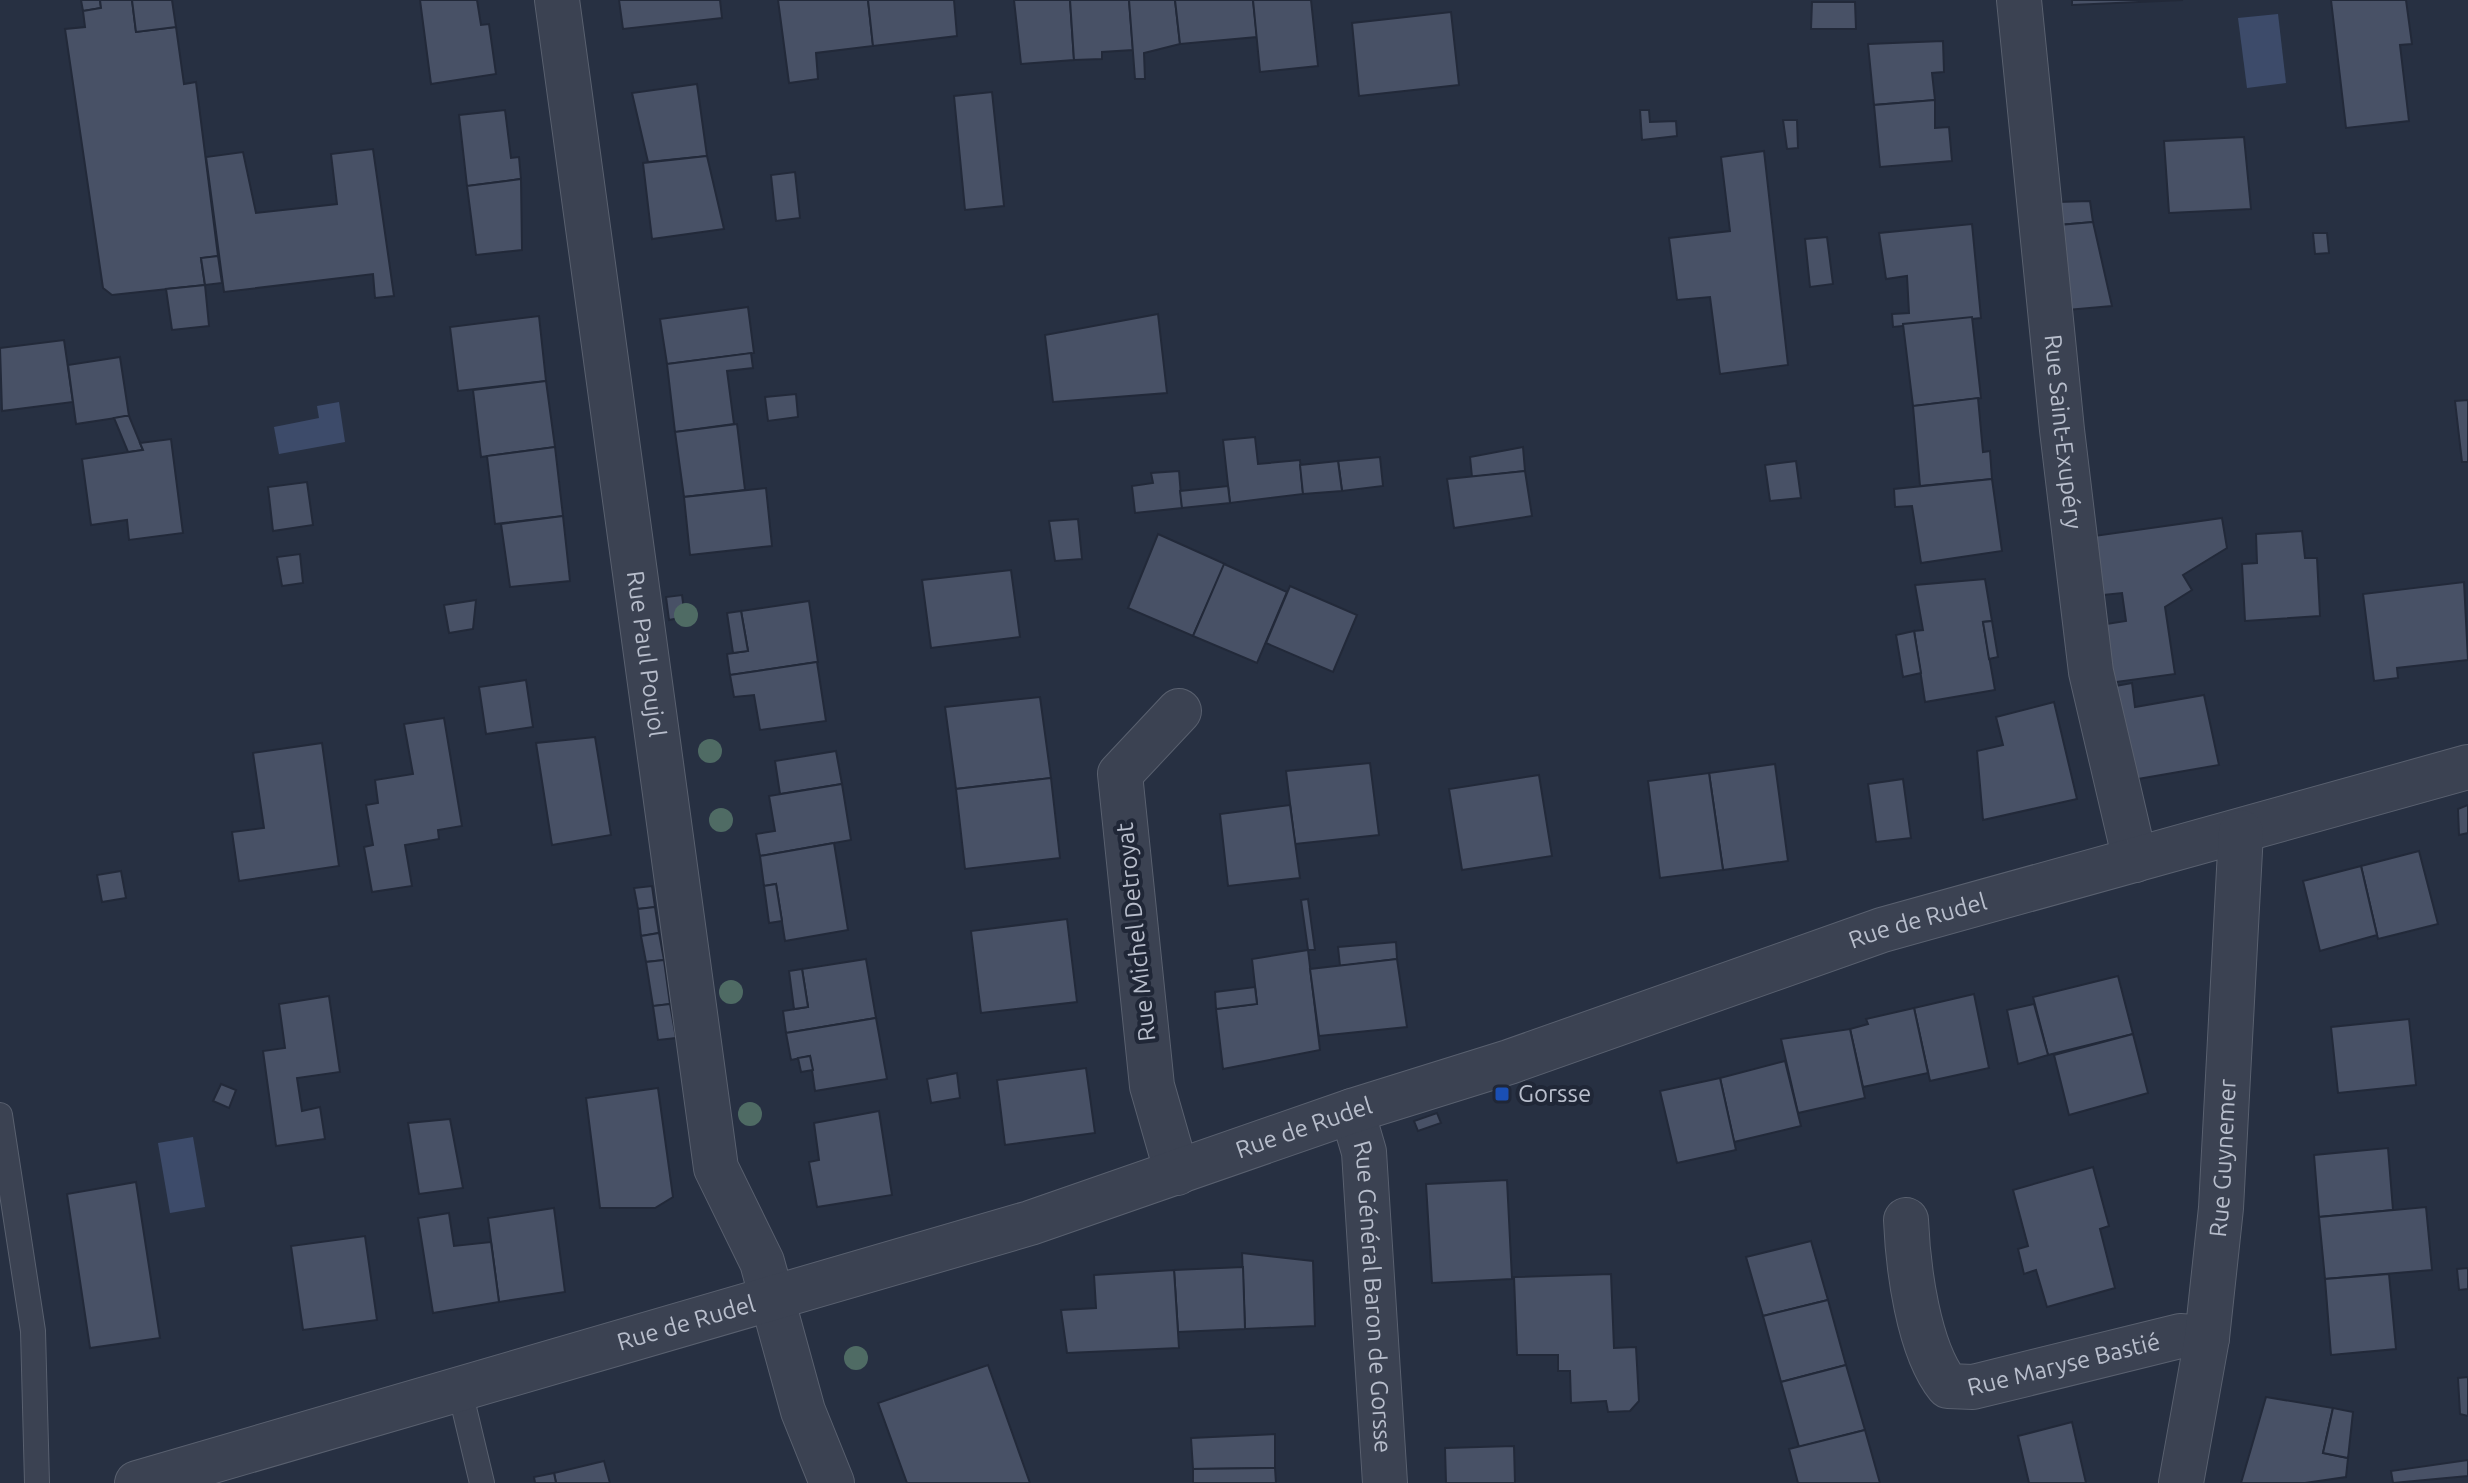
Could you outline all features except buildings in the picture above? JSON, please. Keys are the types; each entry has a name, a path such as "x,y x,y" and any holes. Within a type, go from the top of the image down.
{"street":[{"name":"Rue Paul Poujol","path":"557,0 716,1168 762,1262 803,1411 832,1483"},
{"name":"Rue Saint-Exupéry","path":"2019,0 2062,430 2091,672 2135,860"},
{"name":"Rue Michel Detroyat","path":"1177,1173 1152,1086 1120,774 1179,711"},
{"name":"Rue de Rudel","path":"137,1483 1030,1223 1352,1111 1509,1062 1882,930 2468,767"},
{"name":"Rue Guynemer","path":"2181,1483 2207,1338 2221,1208 2241,832"},
{"name":"Rue Général Baron de Gorsse","path":"1352,1111 1364,1152 1385,1483"},
{"name":"Rue Maryse Bastié","path":"1906,1220 1908,1263 1935,1370 1948,1386 1973,1387 2180,1336 2207,1338"}],"lane":[{"path":"0,1115 33,1331 37,1483"},
{"path":"459,1387 482,1483"}],"water":[{"path":"2278,14 2286,83 2247,88 2238,18"},
{"path":"339,402 345,442 279,454 274,427 319,418 317,406"},
{"path":"193,1137 205,1207 170,1213 158,1143"}],"place":[{"name":"Gorsse","path":"1502,1094"}]}
